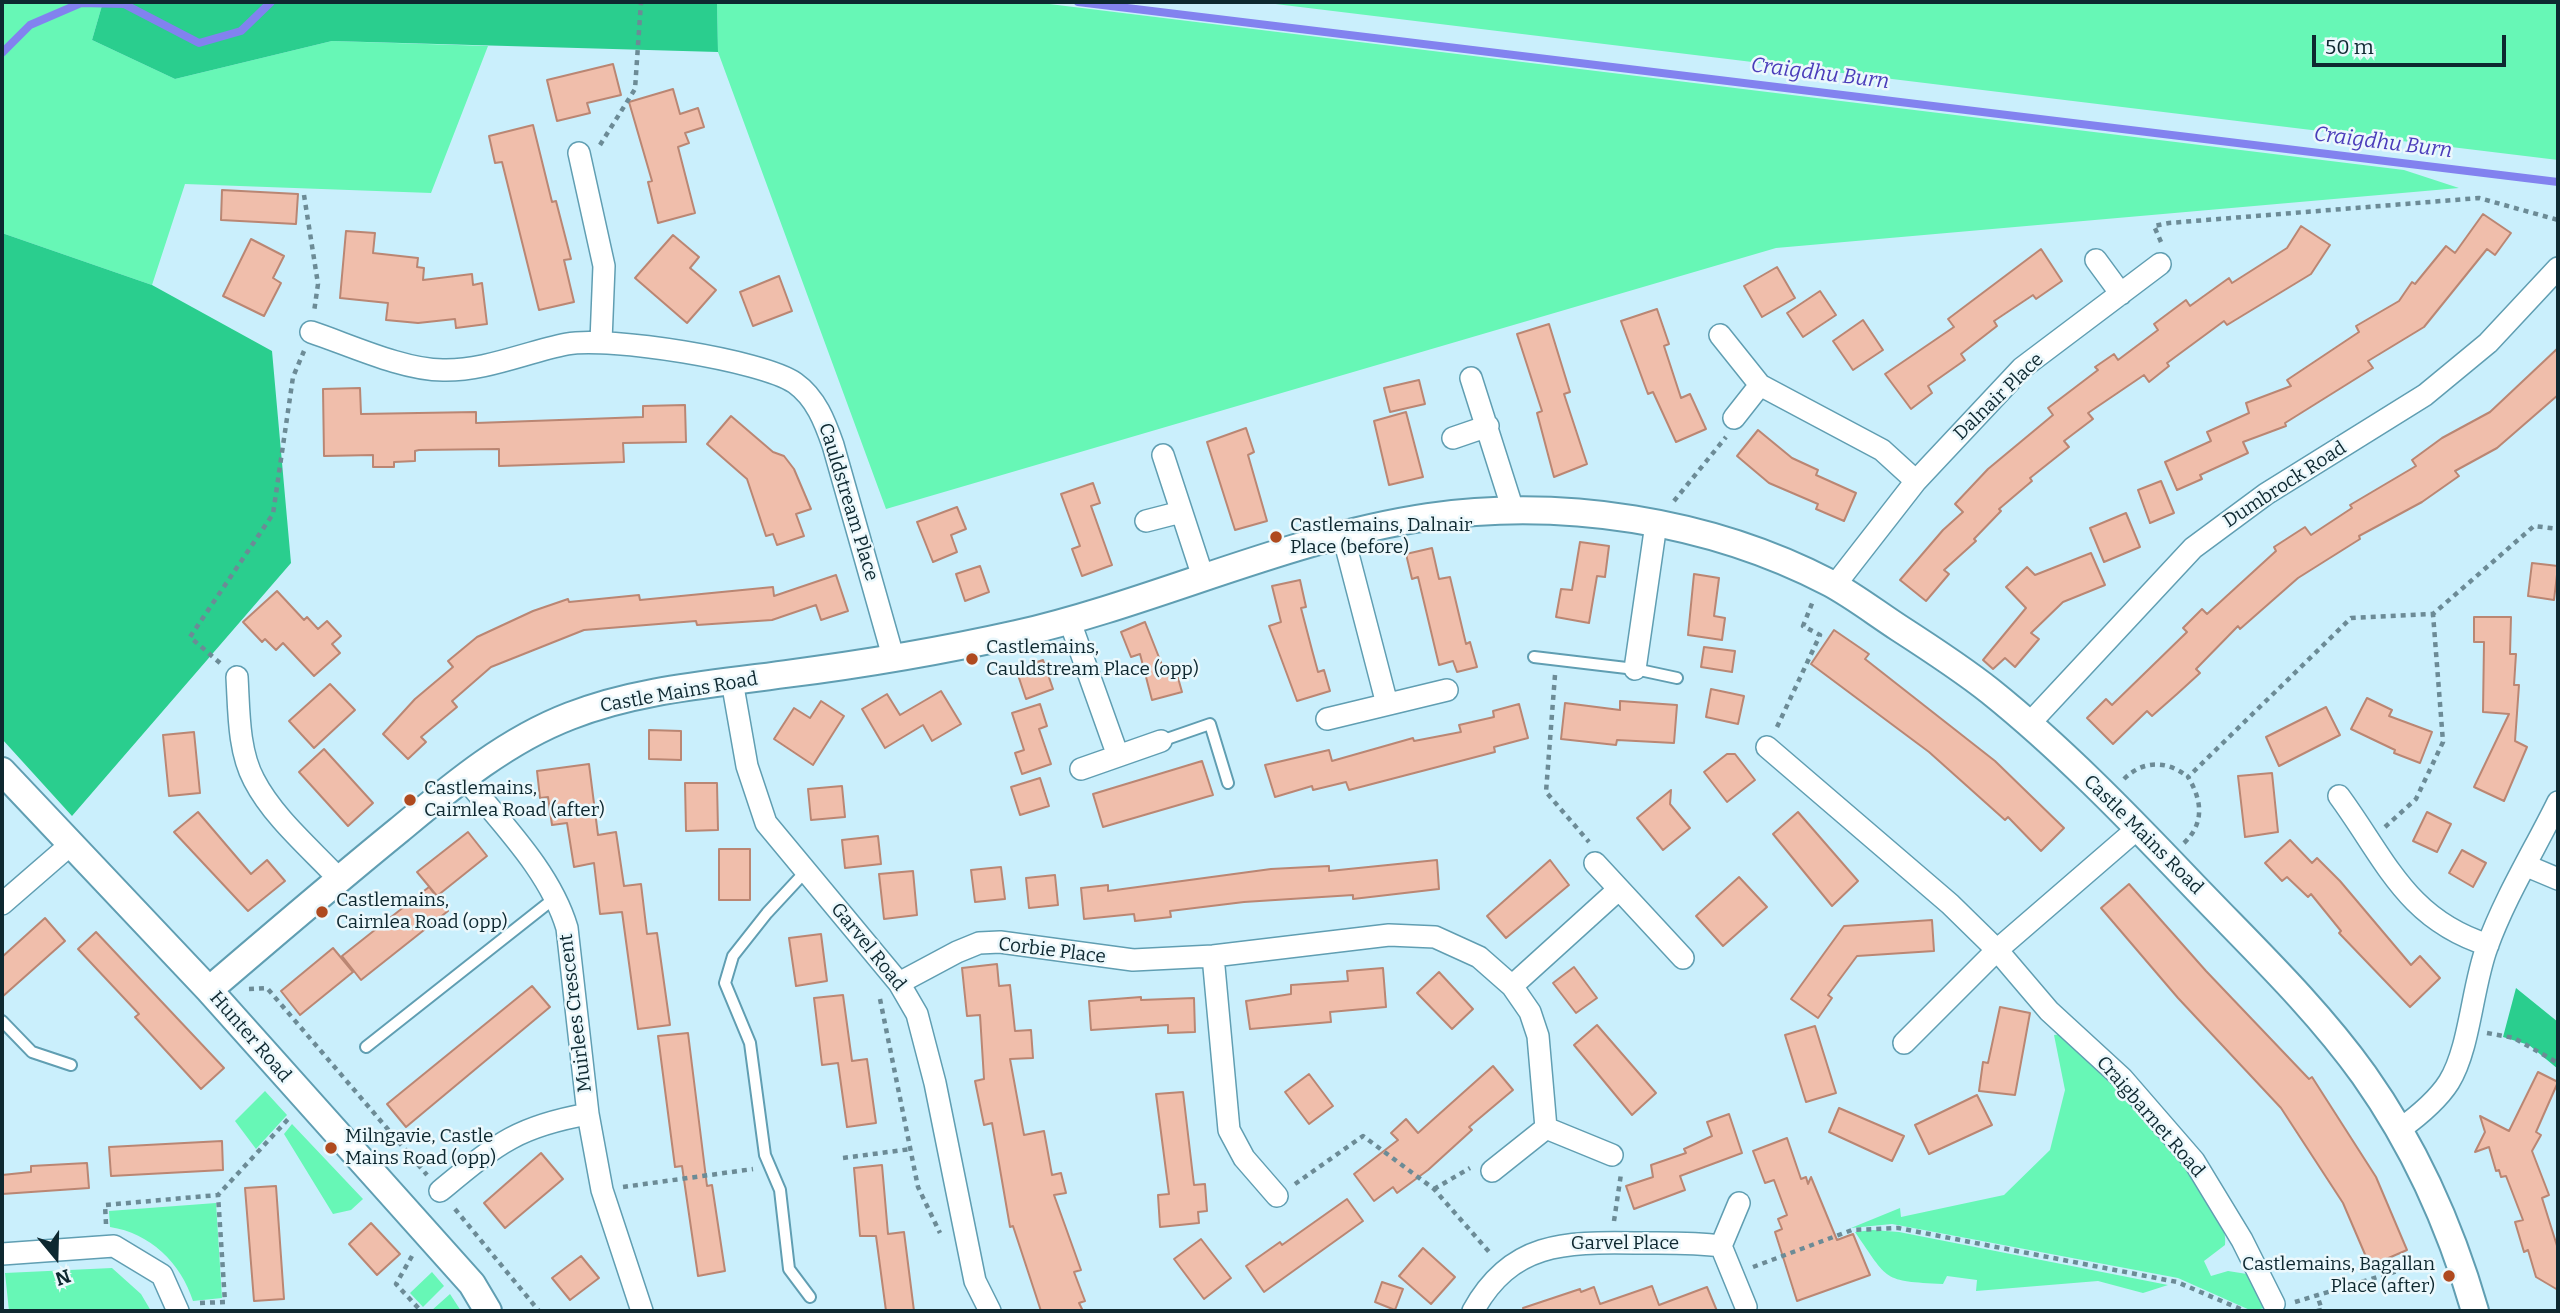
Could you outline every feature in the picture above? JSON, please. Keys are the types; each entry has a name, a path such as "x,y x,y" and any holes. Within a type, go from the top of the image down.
{"street":[{"path":"581,162 604,265 601,341"},
{"path":"2096,260 2121,294"},
{"name":"Dalnair Place","path":"1829,582 1916,481 2022,368 2160,264"},
{"name":"Dumbrock Road","path":"2029,724 2193,548 2266,494 2425,395 2488,344 2558,268"},
{"name":"Cauldstream Place","path":"311,332 416,366 438,370 461,370 568,344 601,341 741,364 794,383 809,397 823,417 894,660"},
{"path":"1720,335 1760,385 1882,450 1916,481"},
{"path":"1471,378 1513,510"},
{"path":"1734,418 1760,385"},
{"path":"1453,438 1488,426"},
{"path":"1163,455 1203,577"},
{"name":"Castle Mains Road","path":"209,989 464,777 514,743 569,716 652,694 894,660 1027,632 1343,535 1427,517 1513,510 1597,515 1656,524 1742,545 1829,582 1985,687 2029,724 2107,797 2297,994 2363,1074 2399,1130 2431,1190 2459,1253 2475,1311"},
{"path":"1146,521 1181,512"},
{"path":"1635,668 1656,524"},
{"path":"1343,535 1387,704"},
{"path":"1069,619 1118,756"},
{"path":"237,677 240,725 252,778 278,813 339,879"},
{"name":"Garvel Road","path":"732,681 747,766 766,823 899,983 923,1029 975,1282 990,1311"},
{"path":"1327,719 1447,690"},
{"path":"1081,769 1161,741"},
{"name":"Craigbarnet Road","path":"1767,747 1950,904 1997,950 2049,1011 2122,1078 2194,1161 2280,1305"},
{"name":"Hunter Road","path":"2,771 209,989 305,1100 472,1284 488,1311"},
{"name":"Muirlees Crescent","path":"464,777 556,897 567,928 588,1114 602,1190 642,1311"},
{"path":"2339,796 2371,839 2406,895 2460,936 2488,945"},
{"path":"2399,1130 2435,1100 2449,1082 2458,1063 2475,984 2488,945 2558,802"},
{"path":"1904,1043 1997,950 2137,829"},
{"path":"2,904 70,845"},
{"path":"1595,863 1683,958"},
{"path":"2527,866 2558,878"},
{"path":"1512,986 1618,890"},
{"name":"Corbie Place","path":"899,983 979,943 1000,942 1133,960 1213,956 1389,935 1435,936 1479,957 1512,986 1530,1012 1538,1036 1546,1128"},
{"path":"1213,956 1229,1130 1244,1158 1277,1196"},
{"name":"Muirlees Crescent","path":"440,1191 504,1140 527,1128 588,1114"},
{"path":"1492,1171 1546,1128 1612,1155"},
{"path":"1739,1203 1721,1246 1746,1307"},
{"name":"Garvel Place","path":"1473,1311 1505,1269 1527,1255 1551,1246 1577,1241 1721,1246"},
{"path":"2,1254 114,1246 162,1275 177,1308"}],"lane":[{"path":"1534,657 1635,668 1677,678"},
{"path":"1161,741 1210,724 1228,783"},
{"path":"805,872 766,913 733,956 725,983 750,1043 765,1155 780,1190 789,1269 810,1297"},
{"path":"366,1047 556,897"},
{"path":"2,1021 32,1052 71,1065"}],"path":[{"path":"581,162 635,89 641,2"},
{"path":"237,677 190,637 273,513 293,377 311,332 318,284 304,195"},
{"path":"2160,264 2166,257 2154,226 2169,223 2479,198 2558,219"},
{"path":"1656,524 1734,426 1734,418"},
{"path":"2188,776 2351,618 2433,614 2534,526 2558,528"},
{"path":"1767,747 1820,635 1803,626 1829,582"},
{"path":"2371,839 2416,799 2443,742 2433,614"},
{"path":"1556,660 1546,792 1588,836 1595,863"},
{"path":"2107,797 2134,769 2145,765 2173,766 2188,776 2198,793 2200,815 2196,830 2168,859"},
{"path":"209,989 267,988 539,1311"},
{"path":"879,997 918,1187 944,1241"},
{"path":"2466,1030 2514,1038 2558,1063"},
{"path":"106,1246 105,1205 218,1195 305,1100"},
{"path":"1277,1196 1363,1136 1434,1189 1505,1269"},
{"path":"842,1158 911,1149"},
{"path":"1612,1155 1622,1171 1615,1202 1614,1242"},
{"path":"616,1187 771,1166"},
{"path":"1434,1189 1472,1167 1492,1171"},
{"path":"177,1308 225,1301 218,1195"},
{"path":"1734,1274 1852,1230 1898,1228 2177,1282 2245,1311"},
{"path":"421,1311 396,1284 426,1232"},
{"path":"2280,1305 2459,1253"},
{"path":"2317,1311 2322,1310 2318,1295"}],"green space":[{"path":"2,2 103,2 92,40 175,79 332,41 488,46 431,193 185,184 152,285 2,233"},
{"path":"103,2 717,2 718,52 332,41 175,79 92,40"},
{"path":"717,2 1033,2 2404,170 2459,188 1776,248 886,509 718,52"},
{"path":"1259,2 2558,2 2558,160"},
{"path":"2,233 152,285 272,351 291,563 72,816 2,739"},
{"path":"2516,988 2558,1022 2558,1069 2529,1045 2503,1037"},
{"path":"2063,1034 2160,1135 2208,1198 2222,1224 2225,1245 2204,1261 2211,1276 2228,1271 2247,1274 2264,1308 2252,1311 2178,1278 1892,1224 1851,1228 1900,1208 1901,1217 2004,1195 2050,1150 2065,1090 2054,1035"},
{"path":"265,1091 287,1115 256,1149 235,1121"},
{"path":"292,1124 363,1199 351,1210 333,1214 284,1134"},
{"path":"216,1203 222,1298 193,1301 181,1274 162,1252 138,1236 110,1227 109,1211"},
{"path":"1855,1232 1899,1232 2168,1285 2143,1293 2098,1281 1976,1291 1977,1280 1947,1276 1943,1284 1908,1282 1889,1275 1882,1269"},
{"path":"112,1268 141,1294 151,1311 9,1311 5,1273"},
{"path":"432,1272 444,1286 423,1307 410,1293"},
{"path":"450,1294 461,1311 431,1311"}],"building":[{"path":"613,64 621,95 587,103 590,113 557,121 547,80"},
{"path":"673,89 680,114 698,108 704,127 685,133 689,143 678,147 695,213 658,223 648,182 652,181 629,102"},
{"path":"533,125 552,202 556,201 571,259 564,260 574,302 539,310 502,162 495,163 489,136"},
{"path":"222,190 298,194 296,224 221,220"},
{"path":"2483,214 2511,233 2495,255 2487,249 2424,327 2368,361 2373,368 2285,423 2286,426 2243,442 2248,453 2200,475 2202,479 2177,490 2165,462 2211,441 2207,432 2249,413 2246,403 2291,386 2287,380 2359,332 2356,326 2399,301 2412,282 2415,284 2446,246 2455,253"},
{"path":"2301,226 2330,245 2311,274 2227,325 2224,321 2167,363 2169,366 2149,382 2144,375 2088,413 2093,419 2064,441 2069,447 2030,478 2032,481 1999,509 2001,511 1974,539 1976,541 1944,570 1949,574 1926,601 1900,580 1943,530 1963,512 1955,504 1988,469 2053,415 2048,408 2098,370 2095,367 2114,354 2118,360 2158,330 2154,324 2186,300 2190,306 2229,278 2232,283 2287,248"},
{"path":"346,231 375,233 373,253 418,258 417,267 424,268 423,280 472,274 473,285 482,283 487,324 456,328 455,319 418,323 386,320 388,303 340,298"},
{"path":"673,235 699,257 690,268 716,290 687,323 635,278"},
{"path":"251,239 284,256 273,278 281,283 264,316 223,296"},
{"path":"2041,249 2062,281 2036,299 2033,295 1994,321 1997,326 1961,354 1965,360 1928,386 1932,393 1911,409 1885,374 1954,327 1948,319"},
{"path":"1777,267 1795,298 1762,317 1744,286"},
{"path":"779,276 792,311 753,326 740,292"},
{"path":"1820,291 1836,315 1803,337 1787,313"},
{"path":"1657,309 1669,344 1664,346 1681,398 1690,394 1706,429 1676,442 1653,392 1648,394 1621,321"},
{"path":"1863,320 1883,350 1853,370 1833,341"},
{"path":"1549,324 1570,392 1564,394 1587,464 1554,477 1537,413 1542,411 1517,334"},
{"path":"2558,348 2558,395 2497,448 2455,471 2459,476 2422,502 2359,536 2360,539 2298,578 2240,629 2238,626 2196,669 2200,673 2177,694 2152,716 2147,711 2113,744 2087,718 2106,699 2112,705 2187,632 2183,628 2202,609 2207,614 2276,551 2274,547 2305,527 2311,535 2352,508 2350,505 2416,466 2412,460 2442,438 2490,412"},
{"path":"1419,380 1425,404 1390,412 1384,388"},
{"path":"360,388 361,414 476,412 476,423 643,417 643,406 685,405 686,442 623,443 624,462 499,466 499,449 419,450 415,451 415,461 394,462 394,467 373,467 373,455 324,456 323,389"},
{"path":"1406,412 1423,477 1389,485 1374,421"},
{"path":"731,416 773,452 784,456 794,469 811,509 796,514 804,536 777,545 773,534 766,536 747,479 707,444"},
{"path":"1246,428 1254,452 1248,455 1267,521 1235,530 1207,442"},
{"path":"1758,430 1792,458 1818,470 1816,475 1856,493 1844,521 1816,509 1818,504 1769,483 1737,456"},
{"path":"2161,481 2174,513 2150,523 2138,490"},
{"path":"1093,483 1100,503 1091,506 1112,565 1082,576 1072,549 1080,546 1061,494"},
{"path":"957,507 966,529 951,535 957,552 933,562 917,522"},
{"path":"2126,513 2140,547 2104,562 2090,528"},
{"path":"1580,542 1609,546 1605,577 1597,576 1589,623 1556,617 1561,589 1572,590"},
{"path":"1432,548 1439,579 1450,577 1466,644 1470,642 1477,667 1457,672 1453,661 1439,665 1418,577 1412,579 1406,554"},
{"path":"2091,553 2105,585 2063,602 2031,633 2039,639 2015,667 2005,658 1993,669 1983,660 2026,608 2006,587 2027,567 2035,575"},
{"path":"2532,563 2558,566 2554,600 2528,596"},
{"path":"980,566 989,592 965,601 956,574"},
{"path":"1694,574 1719,578 1714,616 1725,618 1722,640 1688,635"},
{"path":"836,575 848,611 821,620 816,605 772,620 697,625 696,621 584,630 491,667 452,701 457,707 421,737 426,742 408,759 383,734 415,699 453,667 448,661 477,637 533,611 568,599 569,602 639,595 640,600 773,587 774,596"},
{"path":"1300,580 1306,607 1301,608 1312,650 1318,672 1324,670 1330,691 1297,701 1269,626 1281,622 1272,586"},
{"path":"277,591 304,620 307,617 318,629 327,621 341,636 332,644 340,653 314,676 283,643 276,650 265,639 262,642 243,622"},
{"path":"2474,617 2511,617 2510,654 2516,654 2514,685 2519,685 2515,741 2527,747 2504,801 2474,787 2509,714 2483,712 2484,642 2474,642"},
{"path":"1145,622 1164,670 1175,667 1182,692 1152,700 1140,654 1131,657 1121,632"},
{"path":"1834,630 1869,654 1865,659 1995,761 2064,828 2041,851 2008,817 2005,820 1929,752 1811,664"},
{"path":"1704,647 1735,651 1732,672 1701,667"},
{"path":"1043,660 1053,689 1026,699 1016,669"},
{"path":"330,684 355,710 314,748 289,721"},
{"path":"1711,689 1744,696 1738,724 1706,717"},
{"path":"941,691 961,724 932,741 923,725 885,748 862,709 887,694 900,715"},
{"path":"2367,698 2392,710 2389,716 2432,732 2420,763 2394,753 2395,750 2351,729"},
{"path":"821,701 844,716 813,765 774,739 794,708 810,718"},
{"path":"1620,701 1677,705 1674,743 1617,740 1616,745 1561,739 1565,703 1620,710"},
{"path":"1040,704 1047,726 1039,729 1051,764 1022,774 1015,753 1024,750 1012,713"},
{"path":"1519,704 1528,738 1494,747 1495,752 1349,790 1346,782 1313,790 1312,786 1275,797 1265,765 1329,750 1332,761 1413,738 1414,741 1461,732 1459,725 1494,717 1493,711"},
{"path":"2326,707 2340,735 2279,766 2266,737"},
{"path":"649,730 681,731 681,760 649,759"},
{"path":"194,732 200,793 169,796 163,735"},
{"path":"324,749 373,803 348,826 299,772"},
{"path":"1727,754 1735,754 1755,780 1727,802 1704,772"},
{"path":"1202,761 1213,795 1103,827 1093,794"},
{"path":"589,764 598,835 616,832 624,886 641,884 647,934 657,933 670,1025 638,1029 622,912 600,914 594,863 574,867 567,823 552,825 548,797 540,798 537,771"},
{"path":"2272,773 2278,832 2245,837 2238,776"},
{"path":"1040,778 1049,806 1020,815 1011,787"},
{"path":"685,783 717,783 718,830 686,831"},
{"path":"842,786 845,817 811,820 808,789"},
{"path":"1671,790 1670,804 1690,828 1663,850 1637,818"},
{"path":"198,812 251,874 267,860 285,881 248,911 174,832"},
{"path":"1798,812 1858,881 1832,906 1773,834"},
{"path":"2427,812 2451,824 2437,852 2413,841"},
{"path":"468,832 487,856 437,896 417,872"},
{"path":"878,836 881,864 845,868 842,840"},
{"path":"2290,840 2312,863 2317,858 2340,881 2411,965 2420,956 2440,978 2410,1007 2339,933 2341,931 2311,894 2308,897 2287,877 2282,881 2265,863"},
{"path":"719,849 750,849 750,900 719,900"},
{"path":"2462,850 2486,863 2473,887 2449,873"},
{"path":"1437,860 1439,889 1353,899 1353,895 1244,902 1170,911 1171,917 1135,921 1134,914 1084,919 1081,888 1108,885 1108,891 1271,869 1329,866 1329,871"},
{"path":"1550,860 1569,885 1506,938 1487,916"},
{"path":"1001,867 1005,899 975,902 971,870"},
{"path":"913,871 917,915 884,919 879,874"},
{"path":"1055,875 1058,905 1029,908 1026,878"},
{"path":"1739,877 1767,907 1723,946 1696,916"},
{"path":"2129,884 2206,971 2309,1079 2312,1077 2376,1177 2407,1250 2370,1266 2343,1203 2281,1108 2178,998 2101,908"},
{"path":"429,887 448,911 361,980 342,956"},
{"path":"45,918 65,941 2,997 2,957"},
{"path":"1932,920 1934,951 1857,956 1828,995 1832,998 1818,1018 1791,999 1844,926"},
{"path":"96,932 224,1068 201,1089 135,1017 139,1014 78,949"},
{"path":"821,934 827,981 796,986 789,938"},
{"path":"333,948 353,972 300,1015 281,991"},
{"path":"997,964 999,986 1010,985 1015,1031 1031,1030 1033,1058 1010,1059 1024,1135 1044,1131 1052,1175 1061,1173 1066,1193 1054,1195 1081,1270 1074,1272 1085,1301 1079,1303 1083,1311 1041,1311 1013,1226 1010,1227 992,1123 984,1125 975,1081 984,1079 980,1015 967,1016 962,968"},
{"path":"1574,967 1597,998 1576,1013 1553,983"},
{"path":"1383,968 1386,1007 1330,1012 1331,1022 1250,1029 1246,1001 1291,994 1291,985 1348,981 1347,971"},
{"path":"1439,972 1473,1009 1452,1029 1417,993"},
{"path":"532,986 550,1007 406,1127 387,1104"},
{"path":"843,995 852,1061 867,1059 876,1123 847,1127 838,1063 822,1065 814,998"},
{"path":"1141,997 1141,1000 1194,998 1195,1032 1168,1033 1168,1025 1091,1030 1089,1001"},
{"path":"2000,1007 2030,1013 2015,1095 1979,1091 1983,1062 1988,1063"},
{"path":"1597,1025 1656,1093 1632,1115 1574,1045"},
{"path":"1815,1026 1836,1093 1806,1102 1785,1035"},
{"path":"688,1033 707,1186 712,1185 725,1271 698,1276 682,1166 675,1167 658,1036"},
{"path":"1493,1066 1513,1090 1469,1127 1472,1130 1428,1170 1397,1193 1393,1187 1374,1201 1354,1174 1398,1140 1391,1133 1406,1119 1418,1133"},
{"path":"2538,1072 2558,1082 2536,1132 2541,1135 2532,1151 2549,1195 2542,1198 2558,1249 2558,1290 2536,1277 2528,1250 2524,1252 2515,1222 2523,1220 2506,1176 2501,1177 2499,1170 2496,1171 2489,1147 2475,1152 2485,1132 2480,1116 2509,1131"},
{"path":"1309,1074 1333,1106 1309,1124 1285,1092"},
{"path":"1183,1092 1194,1185 1205,1184 1207,1211 1198,1212 1199,1223 1160,1227 1158,1195 1169,1194 1156,1094"},
{"path":"1977,1095 1992,1125 1929,1154 1915,1125"},
{"path":"1839,1108 1904,1136 1892,1161 1829,1132"},
{"path":"1729,1114 1742,1153 1680,1176 1685,1190 1634,1209 1626,1186 1653,1177 1651,1165 1686,1153 1684,1149 1712,1136 1707,1122"},
{"path":"1787,1138 1801,1179 1806,1177 1808,1184 1811,1177 1837,1240 1853,1234 1870,1275 1797,1301 1775,1232 1782,1229 1778,1219 1787,1215 1774,1180 1765,1183 1753,1151"},
{"path":"222,1141 223,1170 111,1176 109,1147"},
{"path":"541,1153 563,1179 505,1228 484,1203"},
{"path":"87,1163 89,1188 2,1194 2,1175 31,1172 31,1166"},
{"path":"882,1165 888,1234 904,1232 914,1311 886,1311 876,1236 860,1236 854,1168"},
{"path":"276,1186 284,1299 254,1301 245,1188"},
{"path":"1347,1199 1363,1221 1264,1292 1246,1266 1280,1242 1282,1245"},
{"path":"371,1223 400,1254 377,1275 349,1244"},
{"path":"1201,1239 1231,1278 1204,1299 1174,1259"},
{"path":"1423,1248 1455,1277 1431,1304 1399,1276"},
{"path":"581,1256 599,1278 570,1300 552,1278"},
{"path":"1382,1282 1403,1289 1395,1310 1375,1302"},
{"path":"1652,1286 1659,1305 1707,1287 1717,1311 1524,1311 1523,1308 1580,1289 1581,1292 1594,1287 1600,1304"}],"waterway":[{"name":"Craigdhu Burn","path":"2,53 30,25 81,3 124,4 199,43 241,31 271,2"},
{"name":"Craigdhu Burn","path":"1078,2 2558,182"}],"place":[{"name":"Castlemains, Dalnair Place (before)","path":"1276,537"},
{"name":"Castlemains, Cauldstream Place (opp)","path":"972,659"},
{"name":"Castlemains, Cairnlea Road (after)","path":"410,800"},
{"name":"Castlemains, Cairnlea Road (opp)","path":"322,912"},
{"name":"Milngavie, Castle Mains Road (opp)","path":"331,1148"},
{"name":"Castlemains, Bagallan Place (after)","path":"2449,1276"}]}
